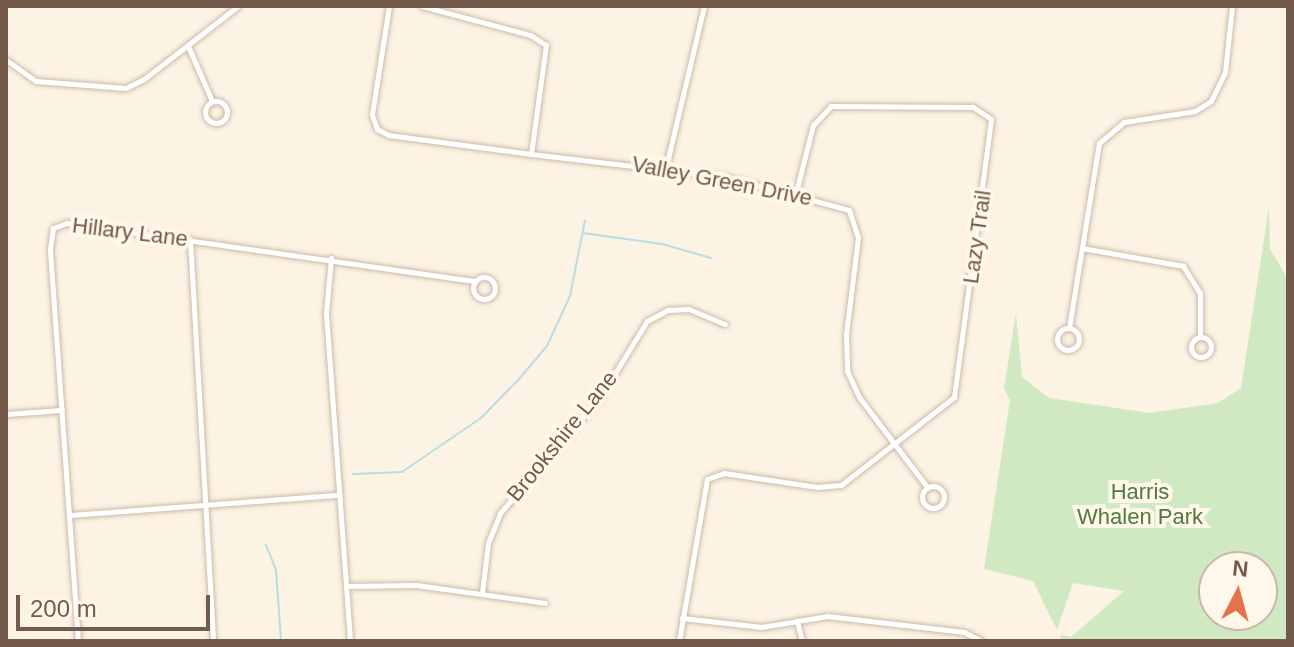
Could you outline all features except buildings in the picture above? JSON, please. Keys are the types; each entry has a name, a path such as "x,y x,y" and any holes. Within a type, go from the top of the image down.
{"street":[{"path":"6,60 36,81 118,90 144,79 238,6"},
{"path":"422,6 530,35 546,45 531,154"},
{"path":"666,167 704,6"},
{"path":"1069,328 1079,341 1068,350 1057,338 1069,328 1099,143 1124,122 1195,111 1211,101 1225,72 1232,6"},
{"name":"Valley Green Drive","path":"385,7 372,115 379,131 531,154 666,167 796,192 842,206 854,216 858,238 846,334 847,371 859,397 896,445"},
{"path":"188,46 212,101 206,115 221,122 227,106 212,101"},
{"name":"Lazy Trail","path":"679,641 703,485 717,474 835,487 896,445 954,397 991,119 973,107 831,106 813,125 796,192"},
{"name":"Hillary Lane","path":"78,641 50,249 53,228 67,223 331,258 475,281 492,279 494,293 479,297 475,281"},
{"path":"190,239 213,641"},
{"path":"1082,248 1183,266 1200,293 1200,336 1190,349 1200,357 1211,346 1200,336"},
{"path":"331,258 326,313 350,641"},
{"name":"Brookshire Lane","path":"482,593 488,543 500,513 601,396 647,321 668,310 689,309 725,324"},
{"path":"6,414 62,410"},
{"path":"896,445 927,487 943,492 939,507 924,505 927,487"},
{"path":"70,515 339,495"},
{"path":"346,586 416,585 545,603"},
{"path":"682,618 761,627 837,616 964,632 982,641"},
{"path":"797,621 802,641"}],"green space":[{"name":"Harris Whalen Park","path":"1269,207 1270,249 1288,279 1288,641 1060,641 1061,635 1071,637 1124,591 1073,583 1057,630 1033,581 984,569 1010,400 1004,388 1016,313 1022,377 1049,398 1150,413 1218,403 1241,388"}],"waterway":[{"path":"353,474 402,472 481,418 519,379 547,346 570,296 585,220"},
{"path":"583,233 662,244 711,258"},
{"path":"266,545 276,570 281,641"}]}
